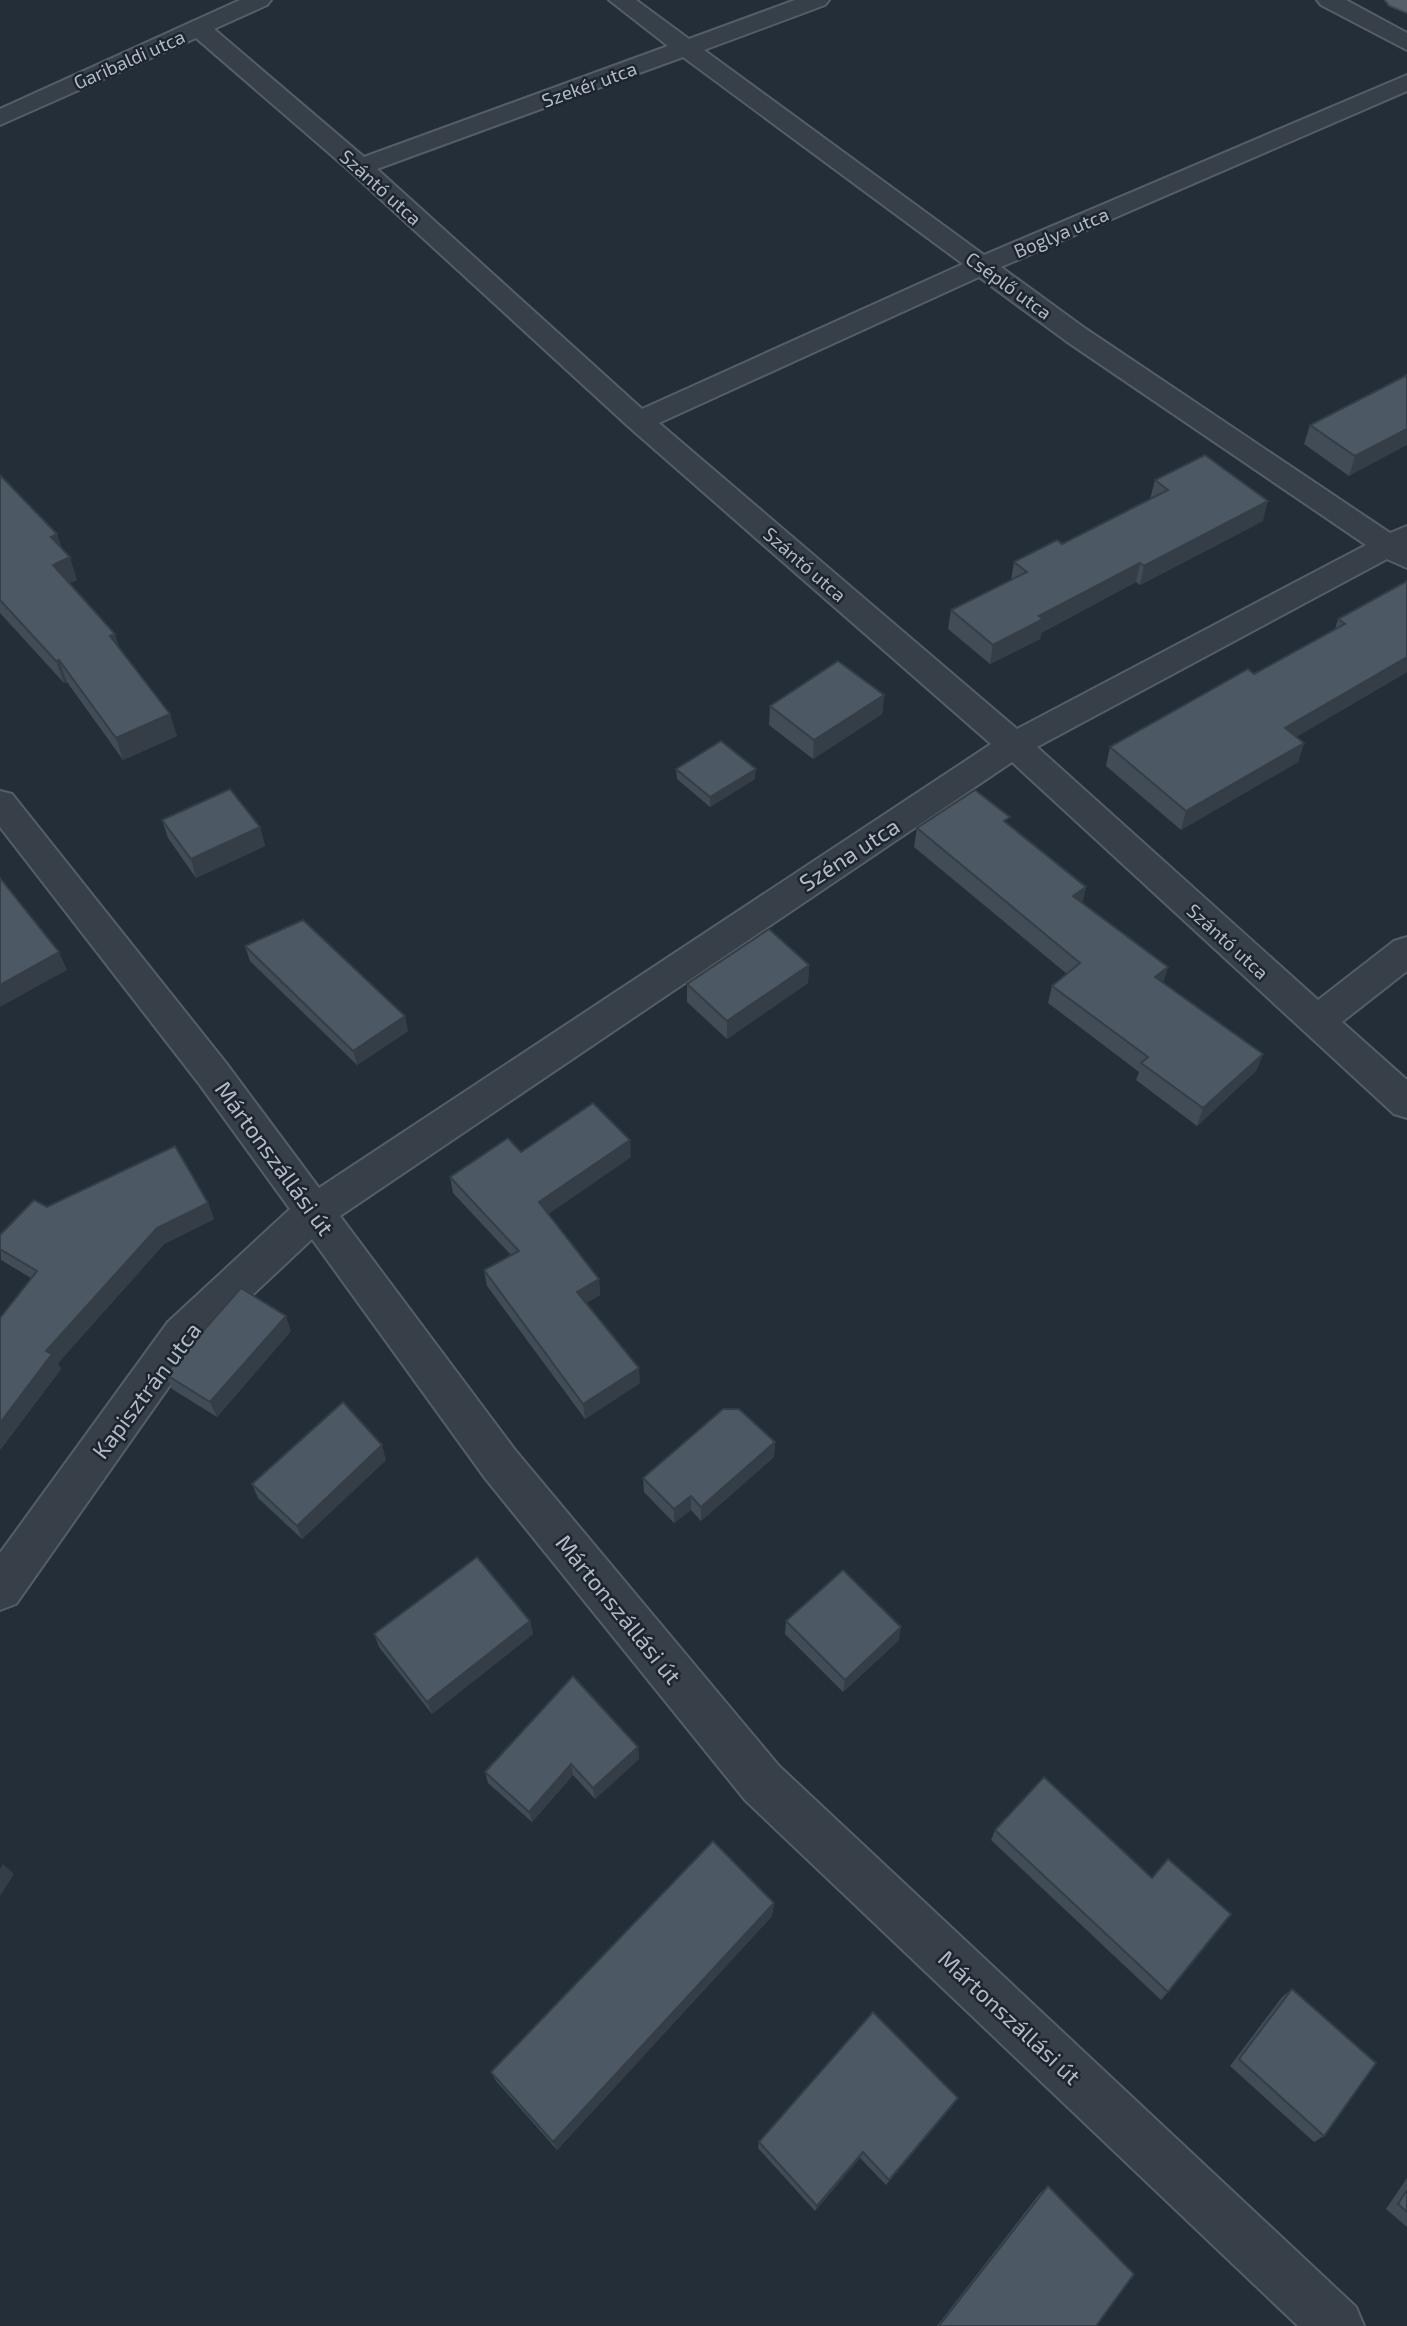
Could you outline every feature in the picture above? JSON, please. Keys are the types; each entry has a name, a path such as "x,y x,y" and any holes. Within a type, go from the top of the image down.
{"main road":[{"path":"1398,0 1407,5"}],"street":[{"name":"Garibaldi utca","path":"0,118 259,0"},
{"name":"Cséplő utca","path":"621,0 1076,335 1401,547"},
{"name":"Szekér utca","path":"360,167 817,0"},
{"path":"1329,0 1407,43"},
{"name":"Szántó utca","path":"199,28 360,167 639,421 1014,745 1407,1103"},
{"name":"Boglya utca","path":"639,421 983,265 1407,82"},
{"name":"Széna utca","path":"314,1212 1014,745 1401,547"},
{"name":"Mártonszállási út","path":"0,803 213,1074 500,1464 762,1783 1336,2326"},
{"path":"1317,1021 1407,951"},
{"name":"Kapisztrán utca","path":"0,1589 182,1335 314,1212"}],"building":[{"path":"1407,375 1407,429 1355,456 1310,425"},
{"path":"1205,455 1268,501 1144,566 1140,563 1039,616 1043,619 993,645 951,610 1027,572 1014,562 1057,540 1062,544 1168,490 1155,480"},
{"path":"0,475 57,534 51,537 70,557 53,565 115,634 110,636 170,714 116,738 59,660 56,661 0,600"},
{"path":"1407,581 1407,657 1285,728 1304,743 1186,811 1110,747 1248,669 1254,674 1345,624 1338,619"},
{"path":"838,661 884,695 814,740 770,706"},
{"path":"721,741 756,769 710,797 676,769"},
{"path":"230,789 260,827 191,859 162,820"},
{"path":"975,790 1010,817 1004,821 1086,887 1073,896 1168,967 1155,977 1263,1054 1203,1108 1141,1063 1148,1057 1052,986 1080,963 917,828"},
{"path":"0,878 59,952 0,985"},
{"path":"303,920 405,1016 353,1051 245,946"},
{"path":"769,929 809,965 727,1021 687,984"},
{"path":"593,1103 630,1140 539,1202 599,1279 577,1292 639,1368 583,1404 484,1270 519,1251 450,1177 508,1138 521,1152"},
{"path":"175,1146 208,1203 157,1228 46,1351 52,1354 0,1423 0,1318 37,1271 0,1249 0,1235 34,1200 47,1207"},
{"path":"241,1288 286,1316 210,1402 165,1374"},
{"path":"343,1402 382,1445 297,1526 252,1484"},
{"path":"723,1409 739,1409 775,1442 701,1507 691,1496 674,1509 643,1478"},
{"path":"477,1557 530,1621 427,1702 374,1634"},
{"path":"843,1570 901,1627 845,1680 786,1621"},
{"path":"573,1676 638,1747 593,1788 571,1764 529,1812 485,1772"},
{"path":"1044,1777 1152,1878 1168,1859 1231,1914 1168,1992 995,1830"},
{"path":"713,1841 774,1903 553,2142 491,2072"},
{"path":"1292,1989 1376,2063 1324,2136 1239,2059"},
{"path":"873,2012 958,2098 889,2180 863,2152 817,2206 759,2142"},
{"path":"1048,2186 1134,2274 1096,2326 939,2326"},
{"path":"1407,2190 1407,2212 1398,2204"}]}
